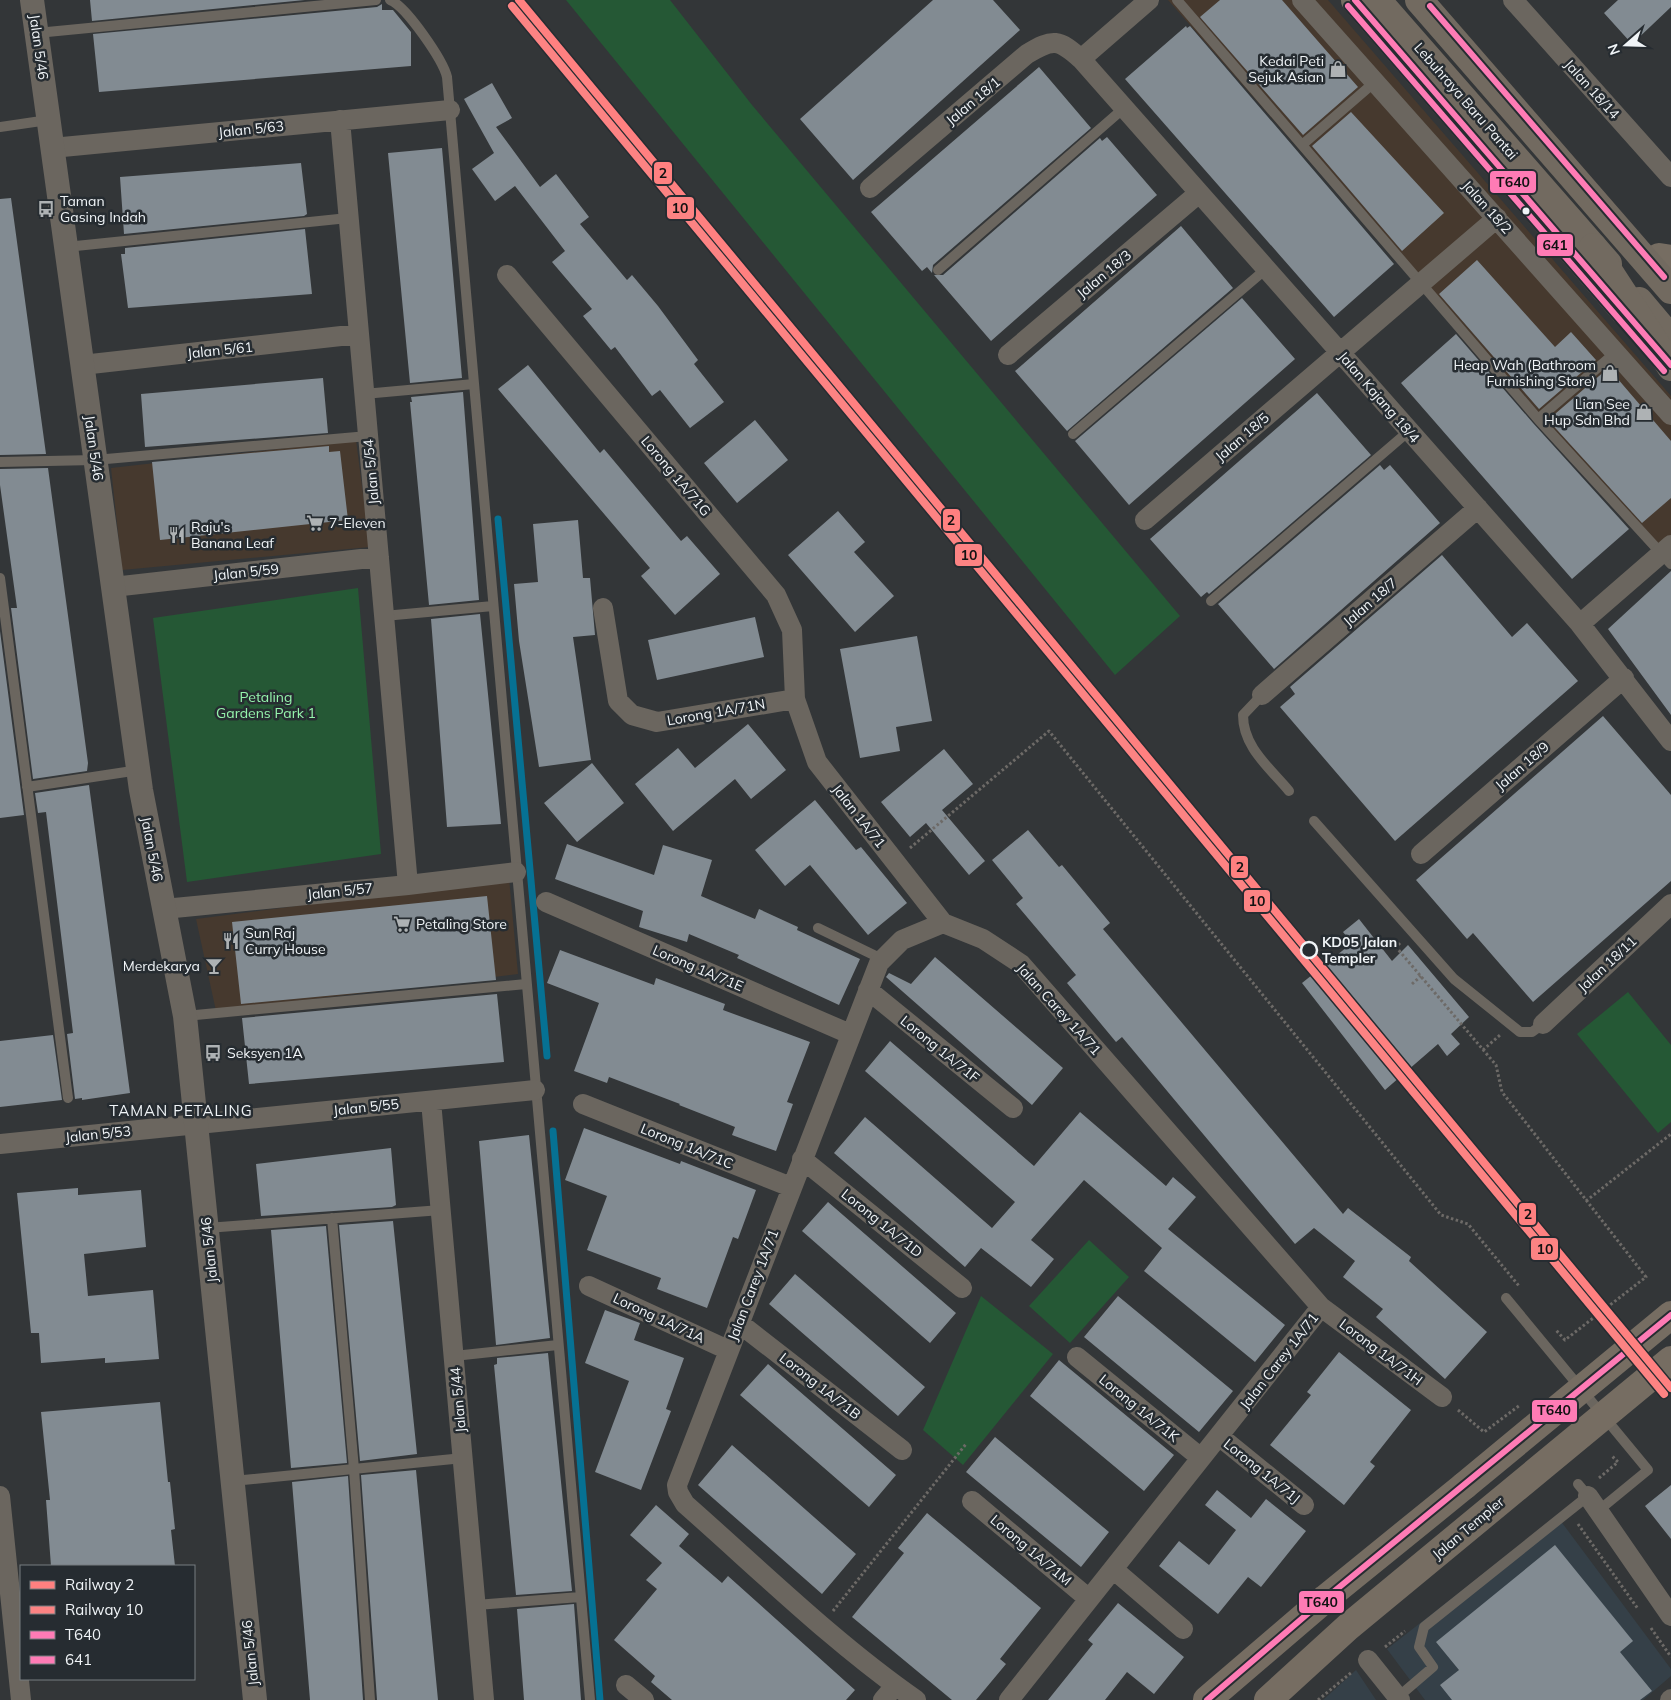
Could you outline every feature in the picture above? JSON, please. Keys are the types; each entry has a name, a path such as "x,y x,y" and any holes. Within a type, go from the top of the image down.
{"highway":[{"name":"Lebuhraya Baru Pantai","path":"1377,0 1593,247 1669,354"},
{"path":"1419,0 1671,290"}],"main road":[{"path":"1355,0 1669,354"},
{"path":"1437,0 1667,262"},
{"path":"1208,1700 1241,1670 1671,1315"},
{"name":"Jalan Templer","path":"1268,1700 1348,1627 1671,1360"}],"street":[{"name":"Jalan 5/46","path":"32,0 139,770 185,1016 255,1700"},
{"path":"1082,59 1149,0"},
{"name":"Jalan 18/2","path":"1302,0 1671,415"},
{"name":"Jalan 18/14","path":"1512,0 1671,177"},
{"name":"Jalan 18/1","path":"870,188 1027,54 1040,46 1054,43 1065,44 1082,59"},
{"name":"Jalan Kajang 18/4","path":"1082,59 1580,624 1624,678 1671,741"},
{"name":"Jalan 5/63","path":"52,148 450,110"},
{"name":"Jalan 5/54","path":"340,120 408,885"},
{"name":"Jalan 18/3","path":"1008,355 1199,193"},
{"name":"Jalan 18/5","path":"1145,520 1497,218"},
{"name":"Lorong 1A/71G","path":"506,275 776,595 792,630 795,698"},
{"name":"Jalan 5/61","path":"82,365 359,334"},
{"name":"Jalan 18/7","path":"1262,695 1478,508"},
{"path":"1580,624 1668,554"},
{"name":"Jalan 5/59","path":"113,587 379,557"},
{"name":"Lorong 1A/71N","path":"602,608 618,701 632,715 657,722 795,698"},
{"name":"Jalan 18/9","path":"1420,854 1624,678"},
{"name":"Jalan 1A/71","path":"795,698 817,762 942,923"},
{"name":"Jalan 5/57","path":"164,909 408,885 516,872"},
{"name":"Lorong 1A/71E","path":"546,902 850,1034"},
{"name":"Jalan 18/11","path":"1543,1024 1671,904"},
{"name":"Jalan Carey 1A/71","path":"916,1700 889,1693 822,1625 685,1504 678,1492 679,1478 850,1034 882,959 902,940 942,923 982,939 1021,964 1321,1307 1009,1700"},
{"name":"Lorong 1A/71F","path":"868,990 1013,1108"},
{"name":"Jalan 5/55","path":"196,1124 535,1090"},
{"name":"Jalan 5/44","path":"431,1101 484,1700"},
{"name":"Lorong 1A/71C","path":"583,1104 791,1187"},
{"name":"Jalan 5/53","path":"0,1144 196,1124"},
{"name":"Lorong 1A/71D","path":"802,1159 962,1288"},
{"name":"Lorong 1A/71A","path":"589,1286 728,1350"},
{"name":"Lorong 1A/71H","path":"1321,1307 1442,1397"},
{"name":"Lorong 1A/71B","path":"739,1323 902,1450"},
{"name":"Lorong 1A/71K","path":"1077,1357 1201,1458"},
{"name":"Lorong 1A/71J","path":"1219,1436 1304,1505"},
{"path":"0,1496 21,1700"},
{"path":"1588,1497 1671,1616"},
{"name":"Lorong 1A/71M","path":"972,1501 1089,1599"},
{"path":"1113,1569 1183,1629"},
{"path":"1368,1660 1399,1699"},
{"path":"626,1685 644,1700"}],"lane":[{"path":"36,34 376,0"},
{"path":"390,0 402,7 414,22 446,72 590,1700"},
{"path":"1177,0 1538,419 1668,554"},
{"path":"1302,145 1376,81"},
{"path":"938,270 1124,108"},
{"path":"0,127 49,120"},
{"path":"66,248 348,218"},
{"path":"1073,434 1266,269"},
{"path":"1538,419 1616,352"},
{"path":"364,394 474,384"},
{"path":"1211,601 1409,431"},
{"path":"0,462 95,460 368,436"},
{"path":"0,578 68,1098"},
{"path":"384,616 493,606"},
{"path":"1262,695 1243,715 1243,729 1248,743 1289,791"},
{"path":"27,787 139,770"},
{"path":"1314,821 1454,979 1520,1032 1532,1032 1543,1024"},
{"path":"818,928 882,959"},
{"path":"185,1016 526,984"},
{"path":"207,1228 441,1210"},
{"path":"332,1218 354,1469 370,1700"},
{"path":"1399,1699 1433,1667 1419,1646 1424,1627 1588,1497 1648,1470 1506,1298"},
{"path":"454,1356 558,1345"},
{"path":"233,1481 463,1458"},
{"path":"476,1605 580,1597"}],"path":[{"path":"894,861 1049,731 1441,1215 1468,1224 1497,1259 1519,1287 1506,1298"},
{"path":"1411,932 1396,947 1496,1065 1502,1092 1646,1277 1565,1340"},
{"path":"1412,984 1421,976"},
{"path":"1483,1050 1511,1025"},
{"path":"1586,1201 1671,1134"},
{"path":"1442,1397 1484,1432 1520,1405"},
{"path":"822,1625 966,1444"},
{"path":"1605,1473 1618,1462 1612,1456"},
{"path":"1569,1511 1641,1614"},
{"path":"1647,1622 1671,1656"}],"shaded area":[{"path":"1168,0 1328,0 1671,396 1671,555 1662,562"},
{"path":"356,440 370,547 122,570 111,468"},
{"path":"509,878 518,974 216,1011 196,919"},
{"path":"1557,1516 1671,1669 1671,1676 1643,1700 1425,1700 1387,1649"},
{"path":"1356,1670 1376,1700 1323,1700"}],"green space":[{"path":"566,0 670,0 752,105 1180,616 1115,675"},
{"name":"Petaling Gardens Park 1","path":"358,588 381,854 187,882 153,618"},
{"path":"1628,992 1671,1045 1671,1122 1658,1133 1577,1034"},
{"path":"1089,1240 1129,1277 1070,1343 1029,1306"},
{"path":"981,1296 1053,1354 963,1465 923,1430"}],"building":[{"path":"90,0 305,0 92,21"},
{"path":"933,0 993,0 1020,30 853,180 800,119"},
{"path":"1220,0 1282,0 1358,87 1303,135 1200,17"},
{"path":"1618,0 1671,0 1671,7 1632,44 1604,13"},
{"path":"382,4 382,10 393,10 411,32 411,66 99,92 93,34 377,7"},
{"path":"1186,26 1187,28 1190,26 1394,264 1334,317 1125,79"},
{"path":"1039,67 1091,128 933,265 932,273 927,267 922,271 871,212"},
{"path":"492,83 512,118 496,127 540,187 556,174 589,217 580,224 627,280 632,275 658,306 698,360 694,364 724,402 690,428 660,390 652,396 615,347 611,350 583,316 592,309 552,262 565,251 515,186 495,201 472,169 494,153 464,99"},
{"path":"1351,112 1444,213 1402,251 1312,146"},
{"path":"1107,137 1157,195 991,341 934,275 943,275 1100,138 1102,141"},
{"path":"442,148 462,378 410,383 388,153"},
{"path":"301,163 307,214 304,216 124,234 120,177"},
{"path":"11,198 46,454 0,455 0,199"},
{"path":"1181,226 1233,288 1067,431 1015,371"},
{"path":"305,229 312,294 128,308 121,254 125,254 125,248"},
{"path":"1477,260 1555,347 1571,332 1596,360 1539,409 1439,294"},
{"path":"1242,298 1295,359 1129,505 1075,441"},
{"path":"1456,334 1629,529 1572,579 1401,383"},
{"path":"528,365 600,453 604,449 681,541 687,536 720,574 675,615 641,576 650,568 498,389"},
{"path":"1606,370 1609,373 1611,371 1671,441 1671,498 1642,523 1548,420"},
{"path":"323,378 328,433 145,447 141,394"},
{"path":"463,392 479,600 429,605 410,402 412,402 411,397"},
{"path":"1317,393 1371,455 1209,594 1207,592 1201,597 1150,539"},
{"path":"755,420 788,460 737,503 704,463"},
{"path":"329,446 329,452 340,451 348,520 160,540 152,462"},
{"path":"1380,465 1384,470 1390,465 1440,523 1274,669 1218,604"},
{"path":"48,468 88,763 87,771 33,779 11,608 17,608 0,485 0,469"},
{"path":"838,511 865,542 854,552 894,596 855,632 788,555"},
{"path":"578,520 583,578 590,578 595,635 573,637 591,760 539,767 519,641 514,584 538,582 533,524"},
{"path":"1442,555 1512,637 1527,623 1578,681 1395,841 1280,707 1295,694 1290,687"},
{"path":"1671,571 1671,715 1608,629"},
{"path":"480,614 501,824 447,827 431,619"},
{"path":"755,617 764,657 657,680 648,640"},
{"path":"0,631 24,815 0,818"},
{"path":"917,636 932,721 896,727 900,751 860,758 840,649"},
{"path":"1603,716 1671,795 1671,881 1533,1002 1473,933 1467,939 1416,880"},
{"path":"748,724 786,770 751,799 735,779 673,831 635,784 678,748 695,768"},
{"path":"944,749 973,784 942,810 985,861 969,875 926,823 910,837 881,802"},
{"path":"592,763 624,803 577,842 544,803"},
{"path":"89,785 130,1093 82,1100 82,1098 75,1099 67,1034 73,1033 46,812 38,813 35,793"},
{"path":"815,800 856,850 861,847 907,903 868,935 810,865 785,886 755,850"},
{"path":"1028,830 1059,867 1062,865 1110,923 1103,929 1343,1214 1348,1208 1411,1257 1409,1261 1487,1332 1445,1379 1376,1317 1383,1309 1343,1277 1355,1261 1314,1228 1295,1244 1122,1037 1116,1042 1067,983 1076,975 1016,904 1023,898 992,860"},
{"path":"567,844 654,875 663,845 712,860 701,896 755,919 759,909 798,927 797,930 860,959 839,1005 737,958 739,955 689,934 687,942 639,927 643,911 555,879"},
{"path":"487,896 496,980 241,1004 232,922"},
{"path":"1359,919 1392,961 1408,945 1469,1017 1451,1034 1460,1044 1447,1056 1438,1044 1385,1090 1302,983 1352,943 1343,932"},
{"path":"560,950 654,985 656,978 725,1004 723,1010 810,1042 787,1102 793,1104 776,1151 732,1135 735,1127 680,1104 609,1077 607,1083 574,1071 599,1003 547,983"},
{"path":"935,957 1063,1068 1032,1105 886,977 889,973 911,984"},
{"path":"497,994 504,1062 249,1084 242,1018"},
{"path":"53,1035 62,1100 0,1107 0,1041"},
{"path":"890,1041 1034,1166 1080,1112 1166,1186 1173,1177 1196,1197 1168,1229 1285,1325 1255,1362 1144,1271 1162,1248 1084,1180 1031,1240 1054,1259 1031,1287 981,1248 965,1267 834,1153 865,1117 992,1228 1015,1202 865,1071"},
{"path":"584,1128 680,1164 681,1161 756,1190 738,1239 733,1237 707,1308 657,1289 661,1278 587,1250 607,1196 565,1180"},
{"path":"529,1135 550,1338 496,1345 479,1141"},
{"path":"391,1148 396,1205 392,1207 261,1216 256,1164"},
{"path":"78,1188 78,1195 141,1190 146,1247 84,1254 88,1296 153,1290 159,1359 105,1363 105,1358 41,1363 39,1333 31,1333 17,1193"},
{"path":"828,1202 956,1313 930,1343 802,1231"},
{"path":"393,1221 417,1454 360,1461 339,1225"},
{"path":"326,1226 347,1463 291,1468 271,1230"},
{"path":"795,1274 925,1387 898,1416 769,1304"},
{"path":"1118,1296 1233,1391 1199,1432 1084,1337"},
{"path":"605,1310 640,1323 634,1340 684,1358 666,1409 671,1411 641,1490 595,1472 629,1381 585,1363"},
{"path":"1339,1352 1411,1410 1370,1462 1375,1466 1344,1505 1270,1445 1311,1395 1307,1392"},
{"path":"548,1353 572,1591 516,1595 494,1365 497,1364 497,1358"},
{"path":"1059,1360 1174,1455 1144,1491 1030,1396"},
{"path":"768,1364 896,1475 869,1507 740,1395"},
{"path":"160,1402 175,1529 171,1530 175,1565 51,1565 46,1500 50,1500 41,1412"},
{"path":"995,1437 1109,1532 1081,1567 966,1472"},
{"path":"732,1445 856,1554 822,1594 698,1485"},
{"path":"416,1470 438,1700 377,1700 361,1475"},
{"path":"348,1476 363,1700 310,1700 292,1482"},
{"path":"1671,1485 1671,1539 1645,1506"},
{"path":"1217,1490 1251,1518 1266,1499 1306,1531 1261,1587 1248,1577 1218,1614 1159,1566 1179,1541 1209,1565 1236,1530 1205,1505"},
{"path":"656,1505 689,1534 679,1546 722,1583 728,1576 855,1690 846,1700 672,1700 651,1682 655,1676 614,1640 657,1589 646,1580 662,1563 630,1535"},
{"path":"927,1513 1041,1608 1000,1659 1006,1664 976,1700 952,1700 852,1617 904,1553 898,1548"},
{"path":"1555,1545 1633,1641 1620,1652 1652,1691 1640,1700 1452,1700 1440,1685 1459,1670 1436,1642"},
{"path":"1118,1603 1184,1657 1154,1694 1127,1672 1105,1700 1048,1700 1093,1644 1088,1640"},
{"path":"574,1604 581,1700 524,1700 517,1609"}],"waterway":[{"path":"498,519 547,1056"},
{"path":"553,1131 600,1700"}],"rail line":[{"name":"2","path":"519,0 1671,1388"},
{"name":"10","path":"512,6 1233,872 1664,1394"}],"transit line":[{"name":"T640","path":"1355,0 1671,365"},
{"name":"641","path":"1348,6 1664,371"},
{"name":"641","path":"1430,6 1664,277"},
{"name":"T640","path":"1207,1700 1326,1598 1671,1315"}],"place":[{"name":"Kedai Peti Sejuk Asian","path":"1338,69"},
{"name":"Taman Gasing Indah","path":"46,209"},
{"name":"Heap Wah (Bathroom Furnishing Store)","path":"1610,373"},
{"name":"Lian See Hup Sdn Bhd","path":"1644,412"},
{"name":"7-Eleven","path":"315,523"},
{"name":"Raju's Banana Leaf","path":"177,535"},
{"name":"Petaling Store","path":"402,924"},
{"name":"Sun Raj Curry House","path":"231,941"},
{"name":"KD05 Jalan Templer","path":"1309,950"},
{"name":"Merdekarya","path":"214,966"},
{"name":"Seksyen 1A","path":"213,1053"}],"district":[{"name":"TAMAN PETALING","path":"181,1111"}]}
